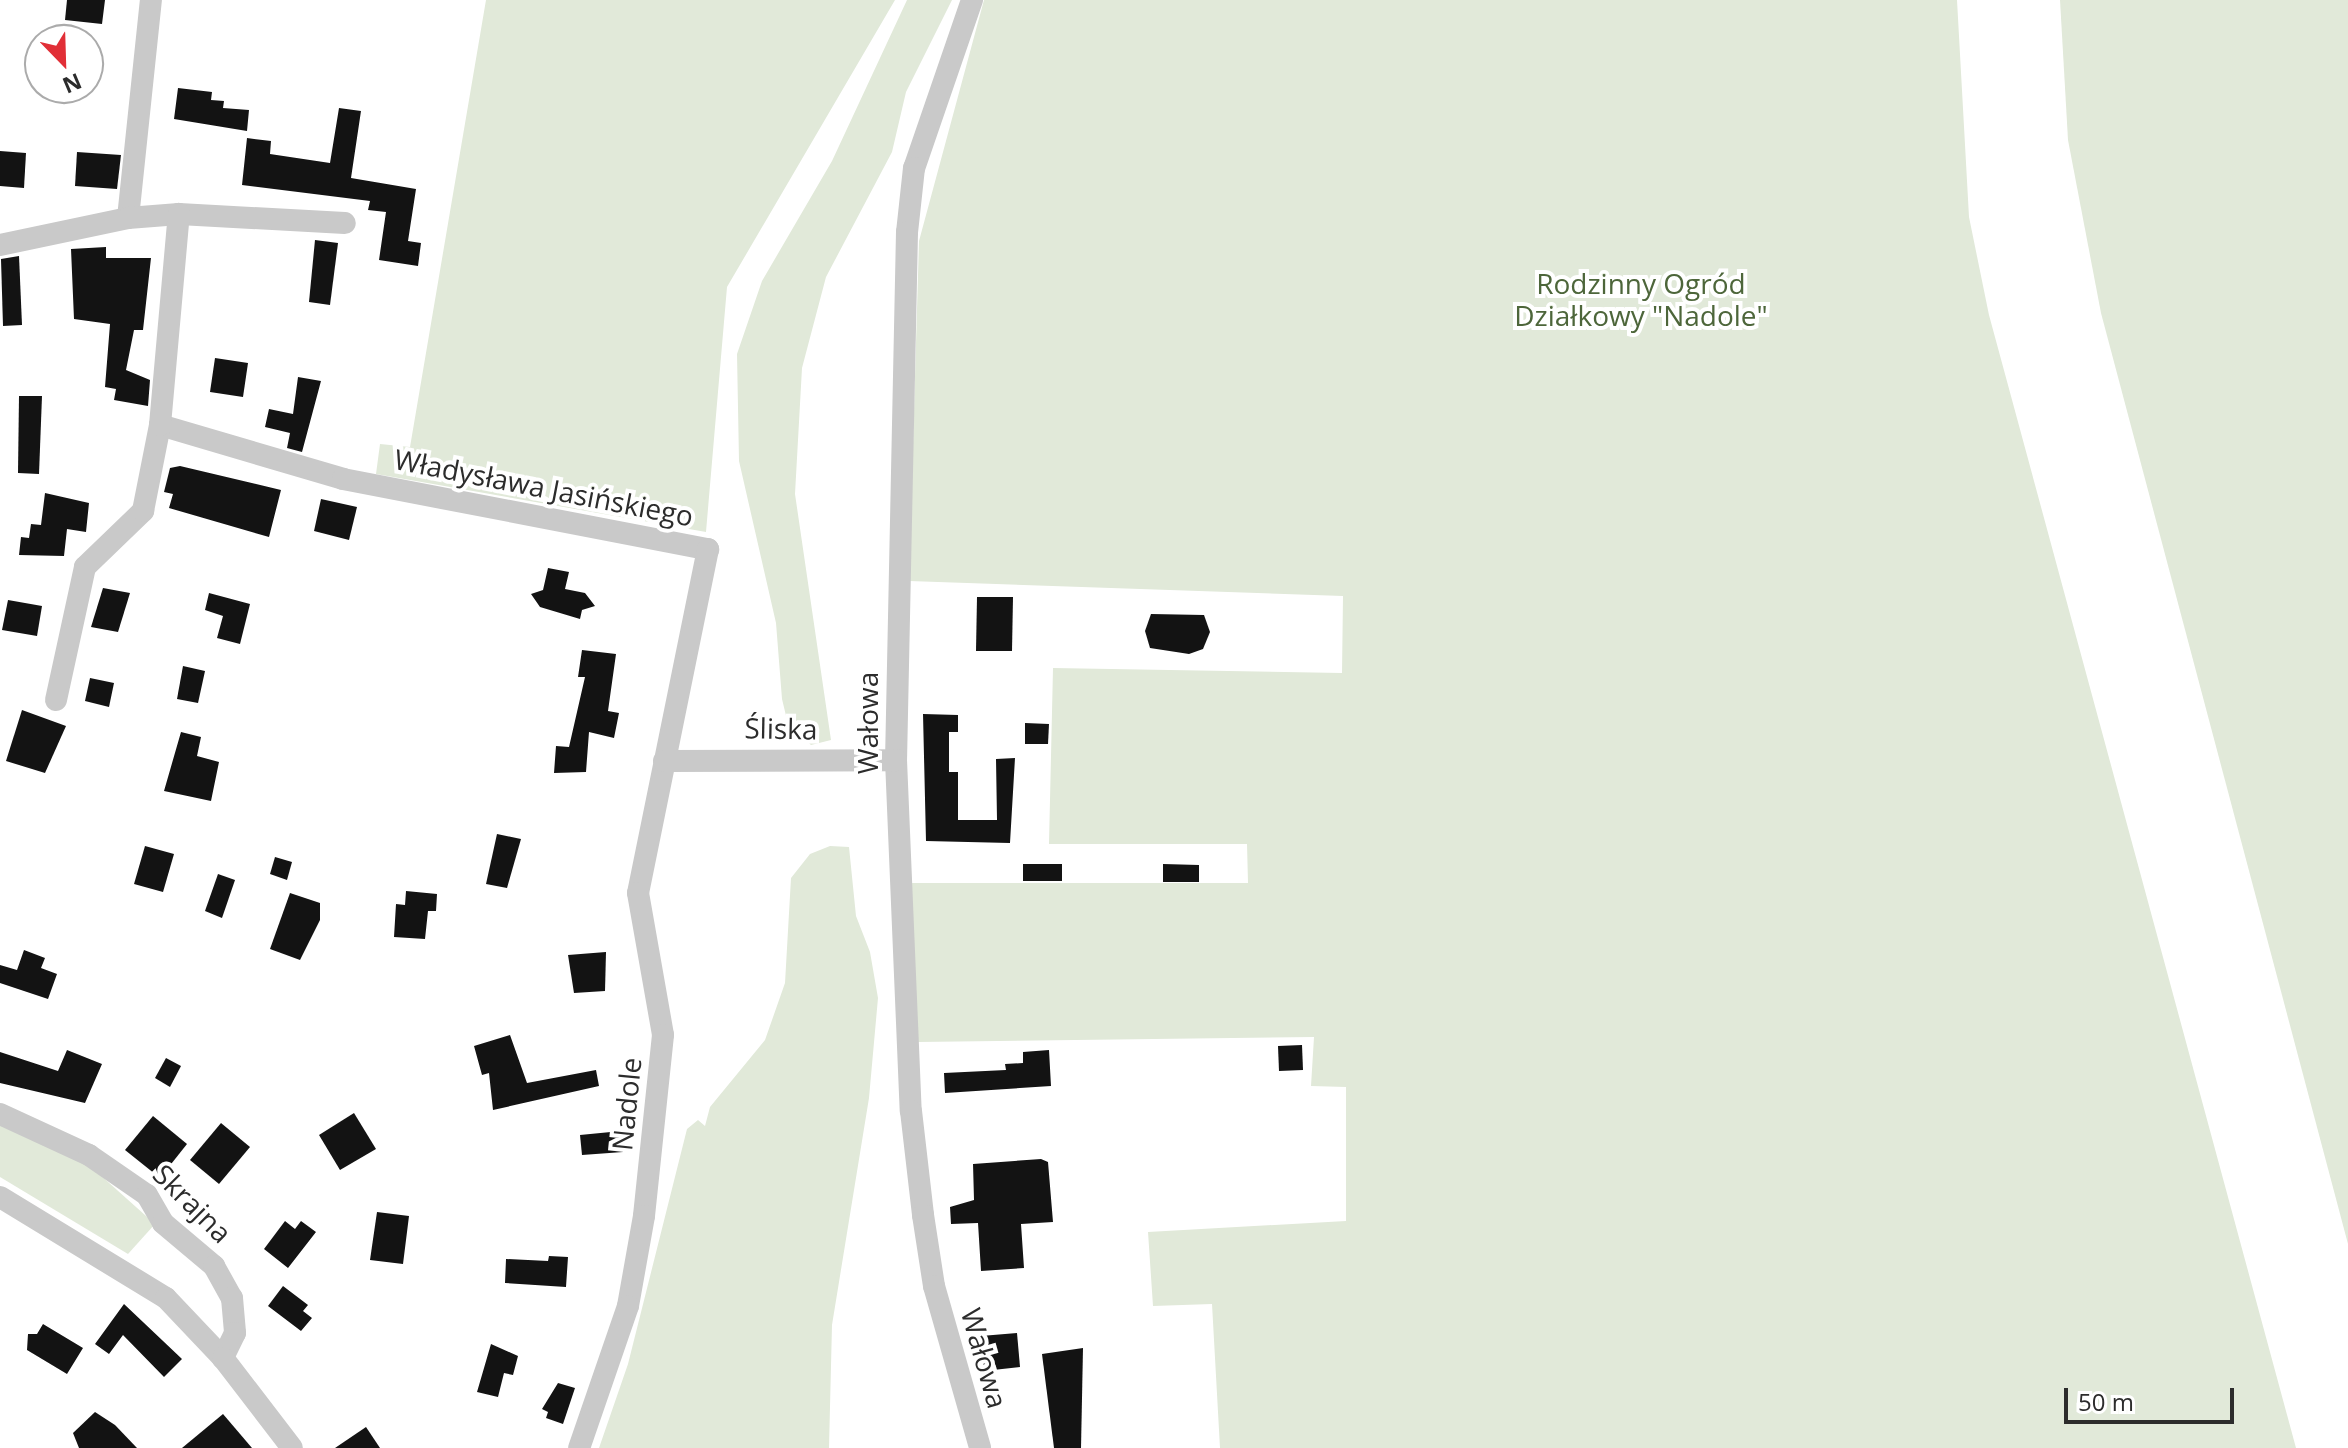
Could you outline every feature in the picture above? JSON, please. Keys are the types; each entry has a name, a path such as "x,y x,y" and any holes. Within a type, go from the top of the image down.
{"street":[{"path":"128,218 151,0"},
{"name":"Wałowa","path":"972,0 914,168 907,232 896,760 911,1111 921,1200 934,1286 980,1448"},
{"path":"56,700 85,567 143,511 160,425 179,214"},
{"path":"0,245 128,218 179,214 345,223"},
{"name":"Władysława Jasińskiego","path":"160,425 343,479 708,549 664,761"},
{"name":"Śliska","path":"664,761 896,760"},
{"name":"Nadole","path":"579,1448 628,1306 656,1117 663,1035 638,893 664,761"},
{"name":"Skrajna","path":"0,1114 89,1155 147,1195 163,1223 214,1266 232,1298 235,1333 223,1358"},
{"path":"0,1197 166,1298 223,1358 292,1448"}],"green space":[{"path":"486,0 895,0 727,287 706,532 376,474 380,444 410,447"},
{"path":"907,0 952,0 906,92 892,152 826,277 802,368 795,494 831,740 811,745 788,724 782,699 776,623 739,461 737,354 762,281 832,161"},
{"name":"Rodzinny Ogród Działkowy \"Nadole\"","path":"984,0 1957,0 1969,217 1989,315 2296,1448 1220,1448 1212,1304 1153,1306 1148,1232 1346,1221 1346,1087 1311,1086 1314,1037 918,1042 911,883 1248,883 1247,844 1049,844 1053,668 1342,673 1343,596 909,581 919,241"},
{"path":"2060,0 2348,0 2348,1244 2101,313 2068,140"},
{"path":"830,846 849,847 856,916 870,952 878,998 869,1098 832,1325 829,1448 599,1448 628,1364 687,1129 698,1120 705,1126 710,1107 765,1040 785,983 791,878 810,854"},
{"path":"0,1124 69,1147 155,1224 128,1254 0,1177"}],"building":[{"path":"67,0 105,0 102,24 65,20"},
{"path":"178,88 212,92 211,100 224,101 223,108 249,110 247,131 174,119"},
{"path":"339,108 361,111 351,178 416,189 408,241 421,243 418,266 379,260 386,212 368,210 370,201 242,185 247,138 271,141 270,154 330,163"},
{"path":"0,151 26,153 24,188 0,186"},
{"path":"77,152 121,155 117,189 75,186"},
{"path":"315,240 338,243 330,305 309,302"},
{"path":"106,247 106,258 151,258 143,330 134,330 126,370 150,380 148,406 114,400 116,389 105,387 110,324 74,319 71,249"},
{"path":"19,256 22,325 3,326 1,259"},
{"path":"215,358 248,363 243,397 210,392"},
{"path":"298,377 321,381 302,452 287,448 290,433 265,427 269,409 293,414"},
{"path":"19,396 42,396 39,474 18,473"},
{"path":"180,466 281,490 269,537 169,508 173,494 164,492 170,468"},
{"path":"45,493 89,503 86,532 67,529 64,556 19,555 21,537 29,538 31,524 41,525"},
{"path":"321,499 357,507 349,540 314,531"},
{"path":"548,568 569,572 565,589 585,593 595,606 582,610 580,619 540,607 531,594 543,590"},
{"path":"103,588 130,593 118,632 91,627"},
{"path":"209,593 250,604 240,644 217,638 223,616 205,610"},
{"path":"977,597 1013,597 1012,651 976,651"},
{"path":"8,600 42,606 37,636 2,630"},
{"path":"1151,614 1204,615 1210,632 1203,649 1189,654 1150,648 1145,631"},
{"path":"582,650 616,654 608,711 619,713 614,738 589,732 586,772 554,773 556,746 569,747 585,677 578,677"},
{"path":"183,666 205,671 198,703 177,699"},
{"path":"90,678 114,683 109,707 85,701"},
{"path":"22,710 66,726 45,773 6,761"},
{"path":"923,714 958,715 958,732 949,732 949,772 958,772 958,820 997,820 996,759 1015,758 1010,843 926,841"},
{"path":"1025,723 1049,724 1048,744 1025,744"},
{"path":"181,732 201,737 197,756 219,762 211,801 164,791"},
{"path":"497,834 521,839 507,888 486,884"},
{"path":"145,846 174,854 163,892 134,884"},
{"path":"275,857 292,862 287,880 270,874"},
{"path":"1023,864 1062,864 1062,881 1023,881"},
{"path":"1163,864 1199,865 1199,882 1163,882"},
{"path":"218,874 235,880 222,918 205,911"},
{"path":"406,891 437,894 436,911 428,911 425,939 394,937 396,904 405,905"},
{"path":"290,893 320,903 320,920 300,960 270,949"},
{"path":"24,950 45,958 41,968 57,974 48,999 0,983 0,965 17,970"},
{"path":"606,952 605,991 574,993 568,955"},
{"path":"510,1035 527,1083 596,1070 599,1086 493,1110 489,1073 482,1075 474,1046"},
{"path":"1302,1045 1303,1070 1279,1071 1278,1046"},
{"path":"67,1050 102,1064 85,1103 0,1083 0,1052 58,1071"},
{"path":"1049,1050 1051,1086 945,1093 944,1073 1006,1070 1005,1064 1023,1063 1023,1052"},
{"path":"166,1058 181,1066 170,1087 155,1078"},
{"path":"354,1113 376,1149 340,1170 319,1135"},
{"path":"153,1116 187,1144 160,1178 125,1150"},
{"path":"221,1123 250,1147 219,1184 190,1160"},
{"path":"621,1131 623,1152 582,1155 580,1135"},
{"path":"1041,1159 1048,1162 1053,1222 1021,1224 1024,1268 981,1271 978,1223 951,1224 950,1207 974,1200 973,1164"},
{"path":"377,1212 409,1216 403,1264 370,1260"},
{"path":"285,1221 295,1229 301,1221 316,1232 288,1268 264,1249"},
{"path":"549,1256 568,1257 566,1287 505,1283 506,1259 548,1261"},
{"path":"283,1286 308,1305 303,1311 312,1318 301,1331 268,1306"},
{"path":"124,1304 182,1359 164,1377 123,1335 109,1354 95,1344"},
{"path":"43,1324 83,1348 67,1374 27,1350 28,1334 37,1334"},
{"path":"1017,1333 1020,1367 984,1371 981,1336"},
{"path":"491,1344 518,1356 513,1375 504,1373 498,1397 477,1392"},
{"path":"1083,1348 1081,1448 1054,1448 1042,1354"},
{"path":"558,1383 575,1388 563,1424 546,1418 548,1412 542,1409"},
{"path":"95,1412 115,1425 137,1448 79,1448 73,1433"},
{"path":"223,1414 252,1448 182,1448"},
{"path":"366,1427 380,1448 335,1448"}]}
